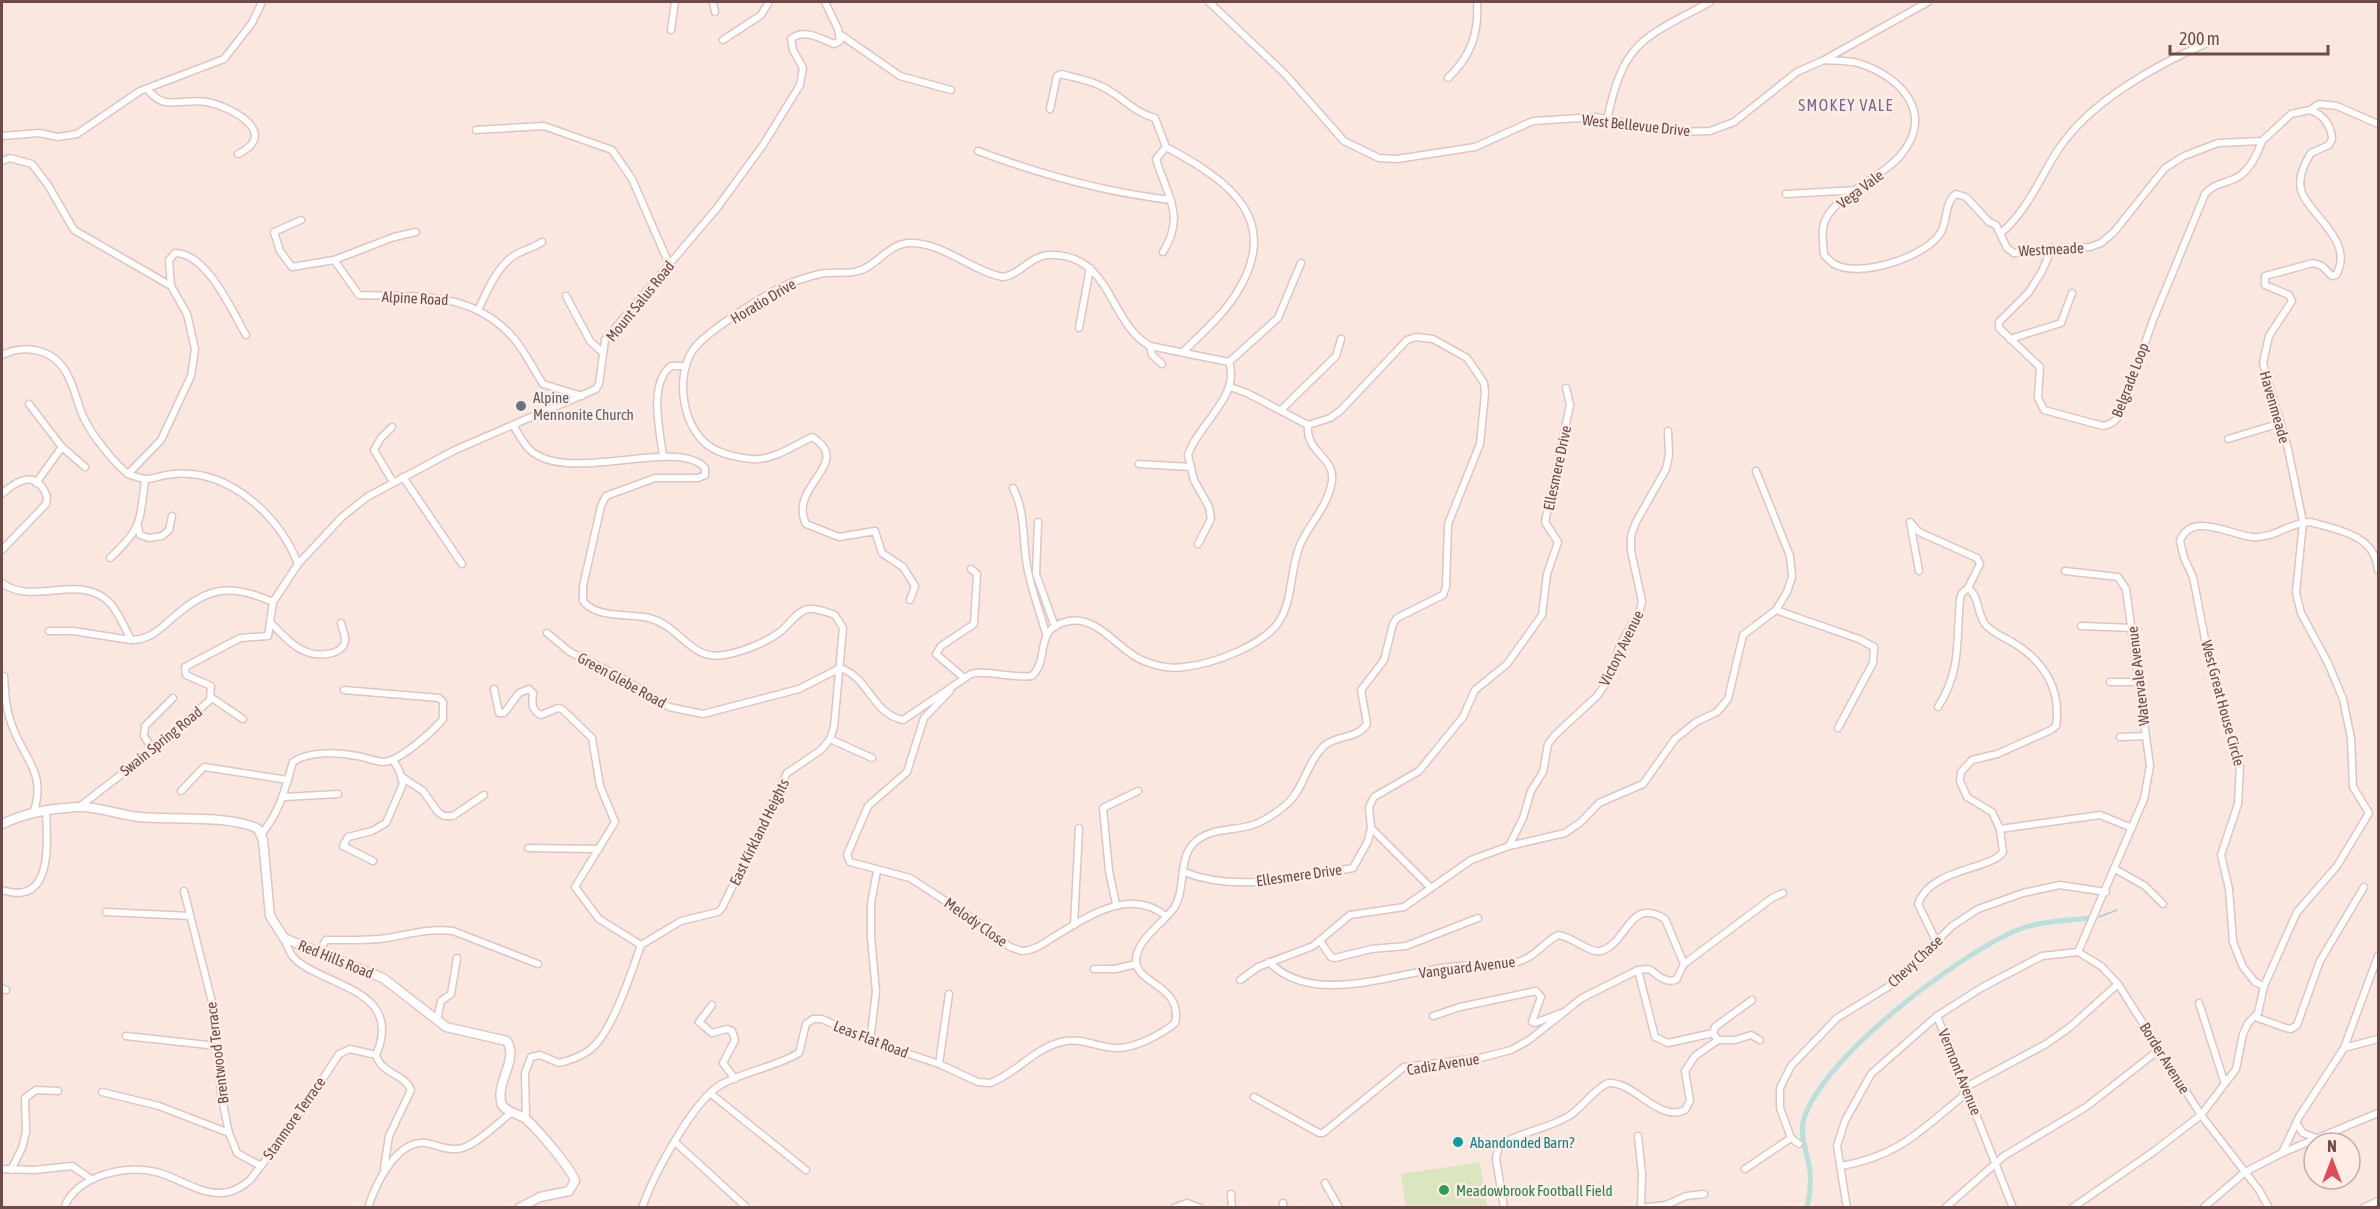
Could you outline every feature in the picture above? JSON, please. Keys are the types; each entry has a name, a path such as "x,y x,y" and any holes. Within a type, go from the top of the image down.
{"main road":[{"path":"2,824 34,811 97,807 112,813 139,817 240,823 258,829 261,835"},
{"name":"Red Hills Road","path":"261,835 270,916 284,938 383,978 446,1027 507,1041 510,1059 502,1079 500,1101 511,1113"},
{"path":"511,1113 526,1119 565,1163 575,1181 568,1191 540,1197 519,1208"}],"street":[{"path":"2,136 39,134 58,137 77,134 147,89 224,59 252,23 262,2"},
{"path":"671,30 675,2"},
{"path":"713,2 715,12"},
{"path":"723,40 761,15 769,2"},
{"path":"825,2 841,35 900,76 951,90"},
{"name":"West Bellevue Drive","path":"1209,2 1285,74 1344,141 1379,158 1397,159 1474,147 1533,121 1594,117 1673,132 1710,131 1734,122 1797,72 1824,60 1928,2"},
{"path":"1448,78 1461,65 1473,44 1477,28 1477,2"},
{"path":"1607,120 1617,79 1635,47 1657,30 1710,2"},
{"name":"Mount Salus Road","path":"298,564 342,517 367,496 455,450 582,397 599,384 605,340 717,208 763,145 800,86 803,68 791,39 795,35 808,34 834,44 840,41 841,35"},
{"name":"Westmeade","path":"2207,43 2148,72 2090,115 2067,137 2024,210 2001,233 2007,248 2014,253 2052,248 2090,247 2101,243 2114,232 2165,168 2184,156 2218,143 2262,141"},
{"name":"Vega Vale","path":"1824,60 1859,63 1888,77 1906,92 1915,111 1912,133 1901,155 1884,172 1834,207 1822,228 1824,255 1841,267 1856,268 1899,261 1931,246 1942,231 1950,198 1956,194 1966,197 2001,233"},
{"path":"1050,109 1057,76 1061,74 1101,85 1120,97 1134,110 1155,118 1166,147 1203,166 1234,194 1253,225 1256,242 1249,270 1235,295 1184,352"},
{"path":"147,89 153,96 165,102 207,102 245,117 251,125 254,142 250,148 238,154"},
{"path":"2262,141 2291,114 2310,110 2319,104 2329,104 2379,124"},
{"name":"Havenmeade","path":"2264,986 2300,905 2337,866 2369,813 2354,787 2351,738 2343,699 2298,604 2295,586 2303,522 2281,423 2263,368 2263,353 2269,336 2292,301 2289,295 2265,285 2263,279 2268,274 2313,263 2322,266 2332,276 2336,275 2340,266 2339,252 2330,228 2305,198 2301,187 2302,174 2311,153 2329,145 2332,139 2328,124 2322,117 2310,110"},
{"path":"477,130 544,126 612,150 632,179 669,264"},
{"name":"Belgrade Loop","path":"2010,339 2040,368 2038,398 2044,410 2103,426 2114,422 2122,410 2153,320 2205,194 2213,186 2236,178 2245,172 2258,154 2262,141"},
{"path":"1163,252 1172,237 1174,223 1171,200 1156,159 1166,147"},
{"path":"978,151 1034,172 1090,188 1171,200"},
{"path":"2,161 10,158 32,164 48,185 74,230 171,286"},
{"path":"1786,194 1858,190"},
{"path":"301,220 274,232 280,251 292,267 334,261 394,237 416,232"},
{"path":"478,310 504,264 513,255 533,249 542,242"},
{"name":"Horatio Drive","path":"910,600 915,586 909,573 882,552 875,531 839,537 806,524 801,513 802,500 825,466 827,454 822,443 812,437 766,458 754,460 728,454 708,446 696,429 686,408 683,382 693,349 710,333 766,296 796,280 825,273 859,271 896,247 908,243 929,246 1003,277 1010,276 1036,257 1047,255 1061,256 1090,268 1100,278 1139,340 1150,346 1152,355 1162,364"},
{"path":"2052,248 2029,292 1999,322 2000,332 2010,339 2061,323 2072,293"},
{"path":"128,474 161,440 191,376 195,350 187,314 171,286 170,260 176,253 185,253 209,273 246,335"},
{"name":"Alpine Road","path":"334,261 359,296 447,298 478,310 503,327 517,342 543,384 582,397"},
{"path":"1229,362 1278,318 1301,263"},
{"path":"1079,328 1090,268"},
{"path":"566,296 590,341 603,352"},
{"path":"1094,969 1115,969 1136,964 1138,950 1175,906 1187,854 1193,844 1221,830 1250,826 1277,811 1295,796 1308,767 1321,749 1335,739 1358,734 1367,724 1361,690 1384,660 1393,624 1405,612 1443,595 1446,587 1448,524 1480,444 1484,383 1467,358 1433,339 1416,337 1399,346 1340,411 1330,418 1308,425 1230,387"},
{"path":"1281,410 1336,356 1341,339"},
{"path":"1150,346 1229,362"},
{"path":"2,355 27,348 44,351 55,359 68,375 83,418 119,468 128,474 145,481 174,474 212,479 248,496 270,518 298,564 273,602 271,623 304,652 322,655 333,653 344,645 346,640 341,623"},
{"path":"1198,544 1211,519 1209,507 1194,480 1190,449 1230,387 1232,370 1229,362"},
{"path":"663,456 659,414 659,391 662,377 671,366 686,366"},
{"name":"Ellesmere Drive","path":"1184,872 1200,879 1260,882 1353,868 1371,828 1369,807 1374,797 1419,771 1463,717 1475,690 1507,664 1542,615 1548,574 1558,542 1545,522 1570,405 1566,388"},
{"path":"29,404 62,447 85,467"},
{"path":"2228,439 2281,423"},
{"path":"513,425 528,448 539,456 554,460 594,463 663,456 701,463 705,468 705,475 655,478 606,496 601,506 583,585 583,601 597,612 650,618 668,625 694,650 723,656 753,646 779,632 802,611 822,610 835,615 843,628 834,727 830,739 872,758"},
{"path":"840,668 848,671 867,687 880,709 903,720 963,677 977,672 999,676 1032,676 1041,662 1043,640 1046,634 1069,621 1080,621 1100,629 1142,660 1164,667 1184,668 1256,644 1270,634 1285,610 1299,548 1320,517 1332,484 1331,468 1310,444 1308,425"},
{"path":"392,427 374,450 381,467 393,482"},
{"name":"Victory Avenue","path":"1509,846 1531,791 1543,772 1548,744 1597,696 1610,679 1620,645 1640,610 1642,601 1631,551 1631,536 1636,522 1666,470 1669,455 1668,431"},
{"path":"36,483 62,447"},
{"path":"1139,464 1191,467"},
{"path":"1240,980 1269,962 1299,953 1320,941 1350,915 1404,907 1471,860 1509,846 1565,833 1581,822 1599,803 1643,784 1675,739 1696,722 1717,711 1728,699 1743,635 1776,610 1790,583 1790,556 1756,471"},
{"path":"403,477 462,564"},
{"path":"2,494 21,479 36,483 46,493 46,504 2,550"},
{"path":"110,558 134,535 138,527 145,481"},
{"path":"1013,488 1019,501 1024,525 1027,566 1046,634"},
{"path":"138,527 140,535 158,537 169,530 172,516"},
{"path":"1038,522 1036,574 1055,627"},
{"path":"1918,571 1910,522 1919,532 1977,558 1980,564 1960,599 1958,654 1954,675 1938,707"},
{"path":"2303,522 2326,526 2370,546 2377,558 2379,570"},
{"name":"West Great House Circle","path":"2264,986 2255,982 2243,967 2234,942 2229,889 2221,855 2238,804 2241,766 2205,639 2193,577 2184,558 2180,541 2187,531 2197,526 2259,537 2273,535 2303,522"},
{"path":"2370,546 2379,544"},
{"path":"963,677 936,654 941,646 974,624 977,574 971,569"},
{"name":"Watervale Avenue","path":"2065,571 2118,577 2126,589 2150,766 2144,800 2078,952"},
{"path":"2,583 24,593 71,589 95,593 112,606 131,640"},
{"path":"1936,941 1920,913 1918,900 1950,874 1999,857 2003,852 2000,829 1992,812 1967,797 1960,781 1961,772 1972,760 1997,754 2056,726 2053,690 2042,666 2027,651 1985,624 1973,592 1968,588"},
{"path":"49,631 73,631 131,640 148,637 157,632 194,601 213,591 242,591 273,602"},
{"path":"1776,610 1859,639 1874,647 1874,663 1838,728"},
{"name":"Swain Spring Road","path":"78,807 153,750 212,698 209,684 186,675 185,667 240,638 266,638 271,623"},
{"path":"2081,626 2133,628"},
{"name":"Green Glebe Road","path":"547,633 570,652 617,675 669,707 703,714 799,689 840,668"},
{"path":"4,676 5,696 11,724 37,772 39,795 34,811"},
{"path":"2110,682 2139,682"},
{"name":"Melody Close","path":"954,685 924,718 908,772 868,806 847,855 850,862 910,878 978,922 1010,947 1022,951 1041,945 1116,904 1141,903 1166,916"},
{"path":"494,689 499,713 504,713 519,693 529,689 533,693 532,705 536,712 541,715 558,708 562,709 592,738 600,786 615,817 614,825 575,887 599,919 641,945 625,992 595,1046 585,1054 559,1063 540,1055 531,1057 525,1073 526,1119"},
{"path":"261,835 277,814 285,797 293,762 304,757 328,754 356,755 382,762 393,760 433,732 443,719 442,702 439,698 344,690"},
{"path":"153,750 144,736 144,726 173,698"},
{"path":"212,698 243,720"},
{"path":"2120,737 2145,736"},
{"name":"East Kirkland Heights","path":"641,945 681,921 718,912 722,908 787,773 821,750 830,739"},
{"path":"373,861 343,846 348,837 372,831 386,823 402,792 402,777 393,760"},
{"path":"181,790 204,767 288,780"},
{"path":"402,777 423,791 438,812 444,816 453,816 484,795"},
{"path":"1116,904 1112,892 1102,812 1105,805 1138,790"},
{"path":"285,797 338,794"},
{"path":"2,890 11,893 27,891 40,882 46,866 46,810"},
{"path":"2000,829 2100,815 2132,828"},
{"path":"1074,925 1079,828"},
{"path":"1371,828 1431,888"},
{"path":"528,848 599,849"},
{"path":"2115,869 2145,886 2163,904"},
{"path":"870,1041 876,992 871,937 871,903 878,870"},
{"name":"Chevy Chase","path":"1791,1138 1778,1098 1784,1077 1791,1066 1837,1018 1896,982 1952,926 1978,909 2023,892 2060,885 2106,892"},
{"path":"2256,1017 2291,1029 2297,1025 2320,961 2364,886"},
{"name":"Brentwood Terrace","path":"184,891 214,1011 221,1094 229,1132 237,1153 261,1166"},
{"path":"1713,1033 1668,1043 1658,1041 1653,1032 1638,970 1649,969 1665,981 1676,980 1684,964 1772,898 1783,893"},
{"path":"105,912 190,916"},
{"name":"Vanguard Avenue","path":"1269,962 1296,981 1352,985 1456,966 1516,962 1527,959 1558,935 1576,939 1594,952 1601,951 1615,942 1639,915 1652,912 1665,919 1684,964"},
{"path":"1320,941 1331,957 1335,958 1371,949 1406,946 1478,918"},
{"path":"318,953 326,940 375,939 418,930 444,930 453,931 538,964"},
{"path":"284,938 295,959 350,987 370,1003 380,1022 382,1035 376,1055 381,1066 406,1081 411,1090 389,1136 384,1168 368,1208"},
{"name":"Border Avenue","path":"2078,952 2101,966 2118,984 2201,1115 2246,1172 2270,1208"},
{"name":"Vermont Avenue","path":"2013,1208 1938,1016 2042,956 2078,952"},
{"path":"437,1020 441,1001 451,994 457,958"},
{"path":"2282,1153 2296,1123 2344,1048 2378,960"},
{"name":"Leas Flat Road","path":"642,1208 655,1176 697,1106 721,1084 799,1053 806,1024 813,1019 829,1022 870,1041 939,1064 978,1082 990,1083 999,1080 1040,1050 1074,1040 1125,1048 1158,1034 1174,1023 1176,1004 1172,997 1143,974 1136,964"},
{"name":"Cadiz Avenue","path":"1254,1096 1318,1133 1323,1132 1404,1067 1480,1058 1505,1052 1529,1040 1582,998 1638,970"},
{"path":"1841,1166 1864,1162 1898,1149 1963,1096 1966,1087 2046,1044 2070,1027 2118,984"},
{"path":"2072,1208 2153,1152 2201,1115 2224,1081 2236,1069 2243,1034 2248,1023 2256,1017 2264,986"},
{"path":"1433,1016 1460,1007 1536,991 1541,997 1532,1022 1535,1023 1567,1011"},
{"path":"939,1064 949,994"},
{"path":"1713,1033 1715,1027 1752,1000"},
{"path":"2199,1003 2224,1081"},
{"path":"712,1005 699,1022 712,1033 727,1029 732,1031 735,1040 723,1063 735,1079"},
{"path":"1847,1208 1837,1146 1840,1134 1868,1078 1938,1016"},
{"path":"1713,1033 1718,1040"},
{"path":"1504,1208 1497,1166 1496,1152 1499,1145 1515,1136 1557,1122 1571,1114 1608,1083 1622,1086 1670,1112 1679,1113 1689,1106 1690,1101 1685,1071 1689,1062 1718,1040 1735,1040 1751,1035 1760,1040"},
{"path":"126,1036 217,1046"},
{"path":"2344,1048 2379,1039"},
{"name":"Stanmore Terrace","path":"91,1179 138,1170 155,1172 212,1192 223,1193 242,1186 261,1166 294,1123 339,1054 350,1049 376,1055"},
{"path":"1945,1208 2004,1156 2086,1107 2160,1049"},
{"path":"11,1170 22,1148 26,1132 25,1098 36,1090 58,1091"},
{"path":"102,1092 159,1106 229,1132"},
{"path":"710,1093 806,1170"},
{"path":"384,1168 405,1149 418,1144 465,1148 511,1113"},
{"path":"2337,1131 2379,1113"},
{"path":"2296,1123 2302,1132"},
{"path":"1638,1136 1642,1174 1641,1207 1666,1205 1686,1196 1704,1194"},
{"path":"1745,1169 1791,1138 1799,1144"},
{"path":"675,1142 745,1206"},
{"path":"2203,1208 2246,1172 2302,1145"},
{"path":"2,1169 34,1170 72,1166 91,1179 71,1195 64,1208"},
{"path":"1325,1183 1339,1208"},
{"path":"1231,1194 1232,1208"},
{"path":"2363,1208 2379,1201"},
{"path":"1174,1208 1187,1203 1200,1208"}],"green space":[{"name":"Meadowbrook Football Field","path":"1480,1162 1487,1206 1406,1207 1401,1174"}],"waterway":[{"path":"2099,917 2117,910"},
{"path":"1807,1208 1810,1176 1803,1140 1803,1122 1814,1097 1835,1068 1863,1039 1895,1010 1963,960 1994,941 2028,926 2088,918"}],"place":[{"name":"Alpine Mennonite Church","path":"521,406"},
{"name":"Abandonded Barn?","path":"1458,1142"},
{"name":"Meadowbrook Football Field","path":"1444,1190"}],"district":[{"name":"SMOKEY VALE","path":"1846,105"}]}
